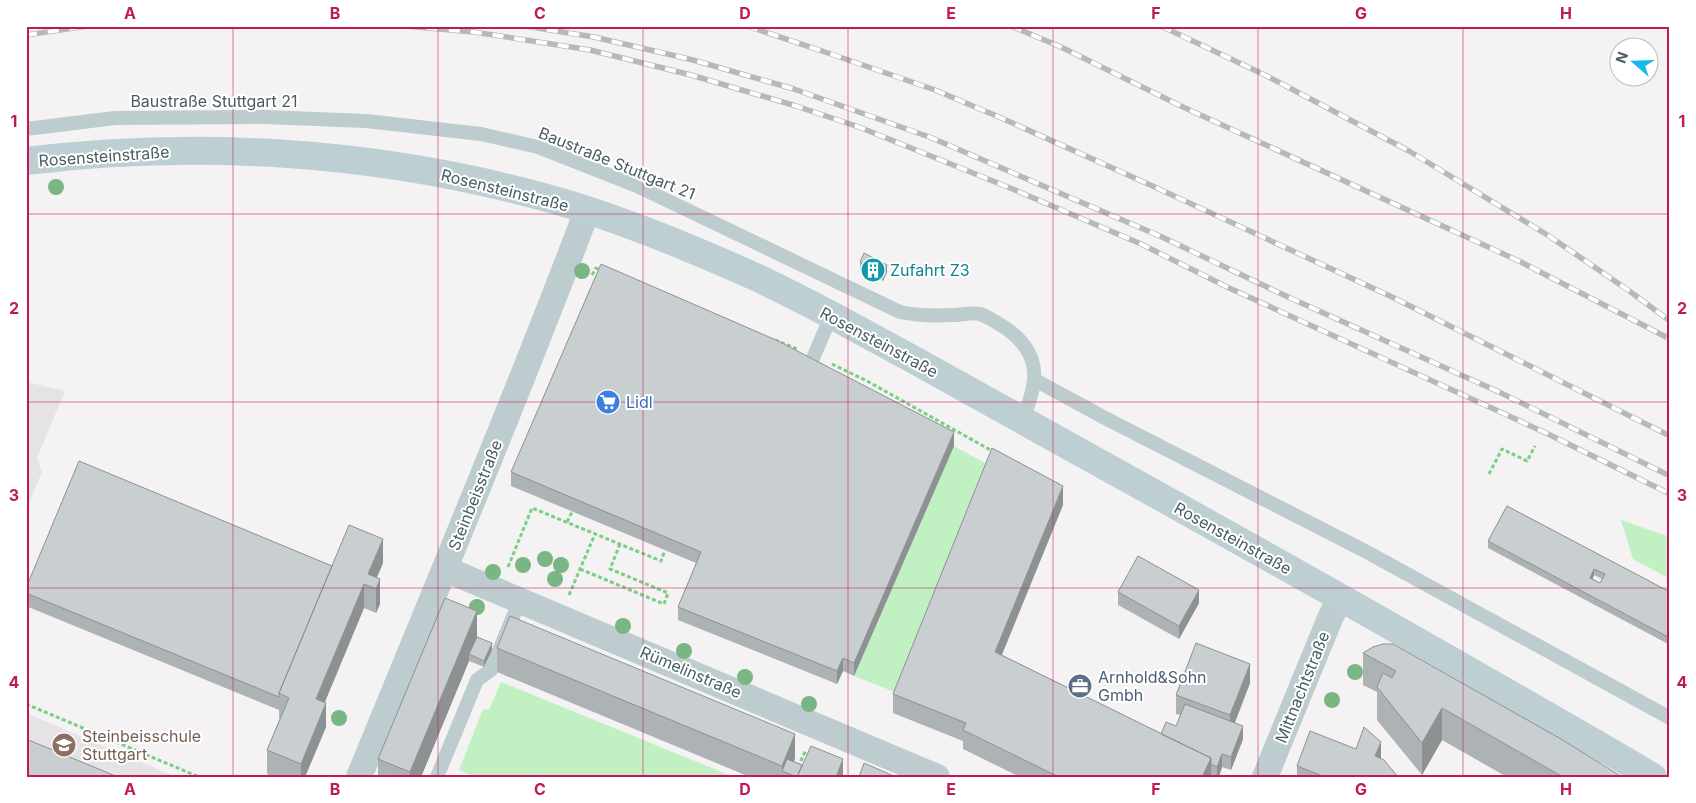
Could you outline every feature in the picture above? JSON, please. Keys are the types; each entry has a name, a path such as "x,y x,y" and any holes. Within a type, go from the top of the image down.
{"street":[{"name":"Rosensteinstraße","path":"26,161 83,155 156,151 211,151 293,154 375,163 435,173 542,197 657,236 744,272 832,316 1341,598 1654,777"},
{"name":"Steinbeisstraße","path":"359,777 445,569 587,211"},
{"name":"Rümelinstraße","path":"445,569 937,777"},
{"name":"Mittnachtstraße","path":"1264,777 1327,624 1341,598"}],"lane":[{"name":"Baustraße Stuttgart 21","path":"26,129 115,118 265,117 366,121 481,134 538,147 637,186 900,312 918,316 979,314 999,324 1013,334 1027,349 1034,366 1035,380 1032,398 1022,420"},
{"path":"808,370 832,316"},
{"path":"1035,380 1364,551 1670,718"},
{"path":"437,777 477,680 491,670 509,596"}],"path":[{"path":"569,258 596,268"},
{"path":"1489,474 1502,449 1527,461 1535,446"},
{"path":"509,596 532,508 661,561 665,550"},
{"path":"567,522 572,512"},
{"path":"594,534 580,569 664,604 668,593 610,569 620,544"},
{"path":"26,704 199,777"}],"shaded area":[{"path":"26,382 65,391 37,458 42,472 26,510"},
{"name":"Steinbeisschule Stuttgart","path":"26,713 176,777 26,777"}],"green space":[{"path":"954,446 992,467 900,694 854,676"},
{"path":"1621,520 1670,537 1670,579 1633,559"},
{"path":"501,682 734,777 476,777 459,770 483,709 489,710"}],"building":[{"path":"864,253 887,265 883,274 860,262"},
{"path":"601,264 776,340 954,432 854,663 843,658 837,671 678,607 701,552 511,472"},
{"path":"992,448 1063,486 995,652 1211,758 1202,777 1059,777 963,730 966,723 893,694"},
{"path":"79,461 332,566 279,693 279,697 26,593 26,588"},
{"path":"1507,506 1670,592 1670,638 1488,541","holes":["1594,569 1605,574 1600,583 1590,578"]},
{"path":"349,525 383,539 368,574 380,579 376,589 364,584 316,699 326,703 301,764 267,750 289,698 279,693"},
{"path":"1138,556 1199,590 1179,626 1118,592"},
{"path":"445,598 477,611 410,772 378,759"},
{"path":"510,616 795,734 782,766 497,648"},
{"path":"477,637 492,643 484,661 469,654"},
{"path":"1196,643 1250,664 1230,715 1176,695"},
{"path":"1383,644 1393,644 1561,739 1622,777 1563,777 1442,708 1422,743 1377,687 1383,673 1392,678 1396,671 1363,653"},
{"path":"1185,704 1243,726 1231,757 1222,754 1217,767 1211,764 1211,758 1161,734 1166,722 1176,726"},
{"path":"1364,727 1381,742 1375,756 1384,760 1398,777 1325,777 1297,766 1310,731 1356,749"},
{"path":"26,739 118,777 26,777"},
{"path":"811,746 843,759 836,777 797,777"},
{"path":"787,759 802,765 797,777 782,771"},
{"path":"864,763 896,777 859,777"}],"railway":[{"path":"26,35 88,26"},
{"path":"405,26 474,32 590,50 691,75 859,127 1015,190 1141,244 1227,287 1546,433 1670,494"},
{"path":"525,26 594,37 693,60 794,89 932,138 1162,237 1288,297 1499,392 1670,476"},
{"path":"747,26 935,90 999,117 1392,297 1670,436"},
{"path":"1011,26 1061,47 1183,107 1521,262 1670,339"},
{"path":"1161,26 1267,76 1409,151 1549,236 1670,321"}],"place":[{"name":"Zufahrt Z3","path":"873,270"},
{"name":"Lidl","path":"608,402"},
{"name":"Arnhold&Sohn Gmbh","path":"1080,686"},
{"name":"Steinbeisschule Stuttgart","path":"64,745"}]}
